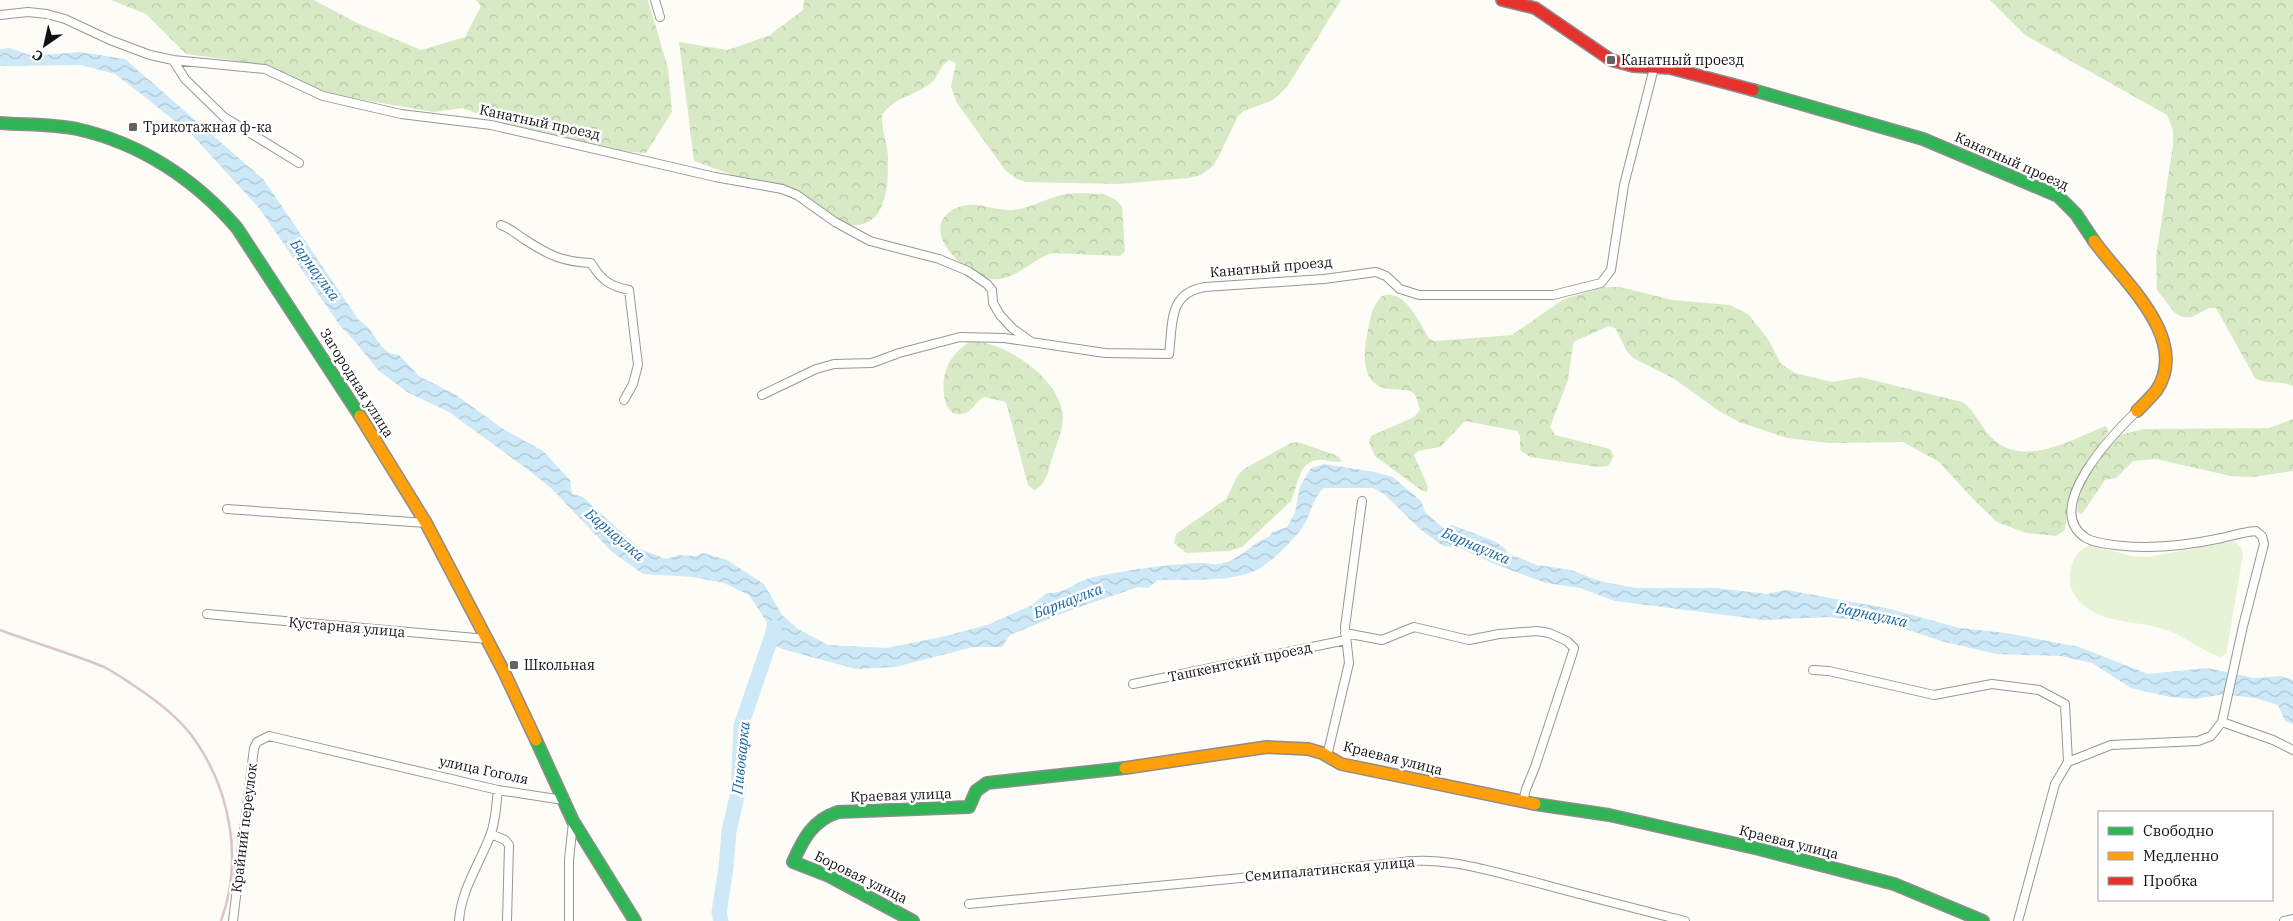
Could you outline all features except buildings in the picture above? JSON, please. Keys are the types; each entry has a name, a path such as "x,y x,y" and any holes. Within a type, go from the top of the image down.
{"street":[{"path":"655,0 660,17"},
{"path":"1502,0 1535,8 1611,60 1632,66 1654,68"},
{"name":"Канатный проезд","path":"0,15 28,12 47,14 65,19 150,55 173,60 265,69 323,96 401,114 491,125 708,176 782,190 797,196 835,222 870,241 939,259 968,271 987,284 992,290 993,303 1000,316 1012,328 1032,342"},
{"path":"173,60 185,79 224,118 299,163"},
{"name":"Канатный проезд","path":"762,395 816,369 834,364 872,363 900,353 960,337 1004,338 1105,353 1170,354 1175,312 1180,298 1192,290 1205,287 1376,272 1386,276 1400,289 1419,295 1554,295 1601,284 1611,270 1624,185 1654,68 1670,68 1923,138 2058,196 2076,212 2087,232 2137,294 2160,330 2165,345 2164,376 2156,391 2109,438 2085,473 2073,504 2073,517 2077,529 2086,538 2095,541 2146,547 2220,538 2256,531 2262,536 2264,544 2243,626 2236,666 2222,722"},
{"name":"Загородная улица","path":"0,123 75,129 116,140 140,150 166,165 191,183 217,205 237,228 283,296 426,523 504,672 563,800"},
{"path":"501,224 510,228 534,246 568,262 591,263 598,275 614,287 630,290 638,365 633,384 624,400"},
{"path":"1327,756 1348,663 1346,637 1362,501"},
{"path":"227,508 426,523"},
{"name":"Кустарная улица","path":"207,614 487,639"},
{"name":"Ташкентский проезд","path":"1133,684 1346,637 1382,640 1414,627 1469,640 1499,634 1537,631 1549,633 1567,641 1574,650 1523,802"},
{"path":"1813,670 1829,670 1934,694 1992,684 2038,690 2065,704 2068,762 2055,784 2018,921"},
{"path":"2068,762 2111,744 2198,741 2211,736 2222,722 2293,750"},
{"name":"улица Гоголя","path":"262,738 277,736 329,751 498,790 563,800"},
{"name":"Крайний переулок","path":"233,921 254,748 262,738"},
{"name":"Краевая улица","path":"793,862 809,830 821,819 838,812 969,807 976,791 987,783 1160,764 1267,747 1300,747 1327,756 1341,764 1523,802 1609,815 1769,852 1910,889 1983,921"},
{"path":"459,921 460,908 466,888 491,834 498,790"},
{"path":"563,800 573,820 635,921"},
{"path":"569,921 569,860 573,820"},
{"path":"491,834 505,840 508,845 507,921"},
{"name":"Семипалатинская улица","path":"969,904 1412,860 1435,860 1508,876 1685,921"},
{"name":"Боровая улица","path":"793,862 829,876 913,921"},
{"path":"2284,921 2293,918"}],"green space":[{"path":"111,0 314,0 357,23 421,50 465,37 481,6 476,0 648,0 668,68 672,112 646,153 629,152 495,121 463,108 434,112 323,93 265,65 186,54 146,14"},
{"path":"804,0 1341,0 1287,87 1273,100 1244,111 1238,116 1213,166 1201,175 1189,178 1119,184 1025,182 1017,179 1006,171 957,103 951,87 956,63 949,60 926,87 900,99 882,115 888,156 888,174 882,207 869,221 859,225 846,225 796,198 694,161 679,42 728,50 770,35 803,10"},
{"path":"1990,0 2293,0 2293,386 2255,378 2216,308 2209,308 2192,317 2182,317 2174,312 2157,290 2156,257 2173,145 2173,130 2167,115 2025,35"},
{"path":"1066,194 1104,194 1116,200 1122,206 1125,251 1120,256 1053,253 1015,274 998,279 990,279 980,276 958,261 942,239 940,228 944,218 954,209 962,206 977,205 1014,210"},
{"path":"1604,287 1620,287 1672,300 1730,305 1748,314 1768,339 1781,364 1795,373 1832,382 1860,377 1962,402 1967,405 1991,437 2003,446 2017,451 2047,449 2105,426 2108,432 2077,478 2070,494 2065,530 2056,536 2026,533 1997,522 1939,462 1903,442 1829,443 1787,438 1739,422 1719,411 1673,378 1633,358 1626,350 1615,328 1609,326 1575,341 1573,344 1568,380 1550,427 1555,435 1610,449 1614,456 1608,466 1599,467 1530,457 1520,450 1520,436 1517,431 1465,421 1440,447 1418,451 1414,455 1428,487 1427,492 1421,490 1375,456 1369,442 1371,436 1414,417 1420,410 1414,393 1380,386 1373,382 1366,368 1365,351 1370,319 1375,305 1382,296 1398,297 1404,302 1416,316 1429,338 1434,341 1512,335 1564,299"},
{"path":"971,341 985,343 1015,355 1042,377 1053,390 1060,403 1063,417 1059,438 1046,477 1041,485 1034,490 1028,485 1006,402 984,397 963,414 956,414 947,406 944,391 946,370 956,353"},
{"path":"2293,419 2293,471 2253,477 2231,476 2156,459 2133,461 2116,478 2105,480 2082,514 2077,512 2078,501 2089,472 2116,437 2145,429 2269,428"},
{"path":"1298,442 1338,456 1342,461 1318,460 1311,461 1306,465 1291,501 1242,547 1229,551 1186,553 1174,543 1176,534 1226,499 1238,475 1244,469 1291,443"},
{"path":"2234,541 2241,547 2243,554 2227,653 2221,657 2169,631 2100,615 2088,609 2078,599 2070,586 2070,573 2073,561 2080,551 2091,545 2132,556 2148,557"}],"water":[{"name":"Барнаулка","path":"10,48 32,56 80,52 125,59 264,180 358,319 369,329 385,350 399,355 419,376 456,395 503,429 543,451 570,480 572,494 583,497 640,549 666,559 679,555 696,556 703,553 727,560 764,584 782,615 798,629 828,645 887,648 946,636 990,624 1032,605 1047,593 1065,590 1094,577 1157,566 1226,562 1269,537 1271,533 1287,527 1295,513 1300,486 1311,468 1324,464 1375,472 1393,477 1421,501 1425,512 1443,528 1452,525 1494,541 1506,549 1507,553 1537,565 1571,570 1599,581 1636,588 1716,588 1767,594 1786,590 1886,608 1960,628 2006,633 2079,647 2148,674 2207,668 2254,678 2282,676 2293,680 2293,724 2285,721 2278,705 2255,698 2223,694 2196,699 2170,697 2131,688 2092,663 2061,656 1996,654 1941,641 1897,626 1829,617 1764,620 1615,601 1580,588 1546,583 1497,565 1460,548 1443,546 1420,529 1384,494 1373,488 1324,488 1317,496 1302,528 1293,539 1272,560 1250,573 1225,578 1158,580 1148,588 1138,587 1071,610 1010,635 1002,647 973,647 895,667 856,669 782,649 765,639 767,622 749,595 724,583 693,577 643,574 611,551 552,489 527,469 449,412 407,392 378,370 341,327 259,208 192,135 145,97 115,74 82,65 0,66 0,49"}],"waterway":[{"name":"Пивоварка","path":"721,921 719,912 726,868 729,831 738,792 741,726 775,627"}],"railway":[{"path":"0,630 108,669 159,703 189,732 207,760 217,782 225,804 230,828 232,851 231,875 228,898 221,921"}],"traffic: fast":[{"path":"1753,90 1923,139 2058,196 2076,214 2094,241"},
{"path":"0,123 68,127 100,135 123,143 165,165 185,179 221,210 237,228 360,416"},
{"path":"536,740 573,821 635,921"},
{"path":"913,921 829,876 793,862 805,838 815,825 838,812 969,807 976,791 987,783 1125,768"},
{"path":"1535,804 1609,815 1759,849 1894,884 1983,921"}],"traffic: slow":[{"path":"2094,241 2149,311 2159,331 2165,351 2165,371 2156,391 2137,411"},
{"path":"360,416 426,523 504,672 536,740"},
{"path":"1125,768 1267,747 1308,749 1322,753 1341,764 1535,804"}],"traffic: jam":[{"path":"1502,0 1535,8 1611,60 1633,66 1670,68 1753,90"}],"place":[{"name":"Канатный проезд","path":"1611,60"},
{"name":"Трикотажная ф-ка","path":"133,127"},
{"name":"Школьная","path":"514,665"}]}
